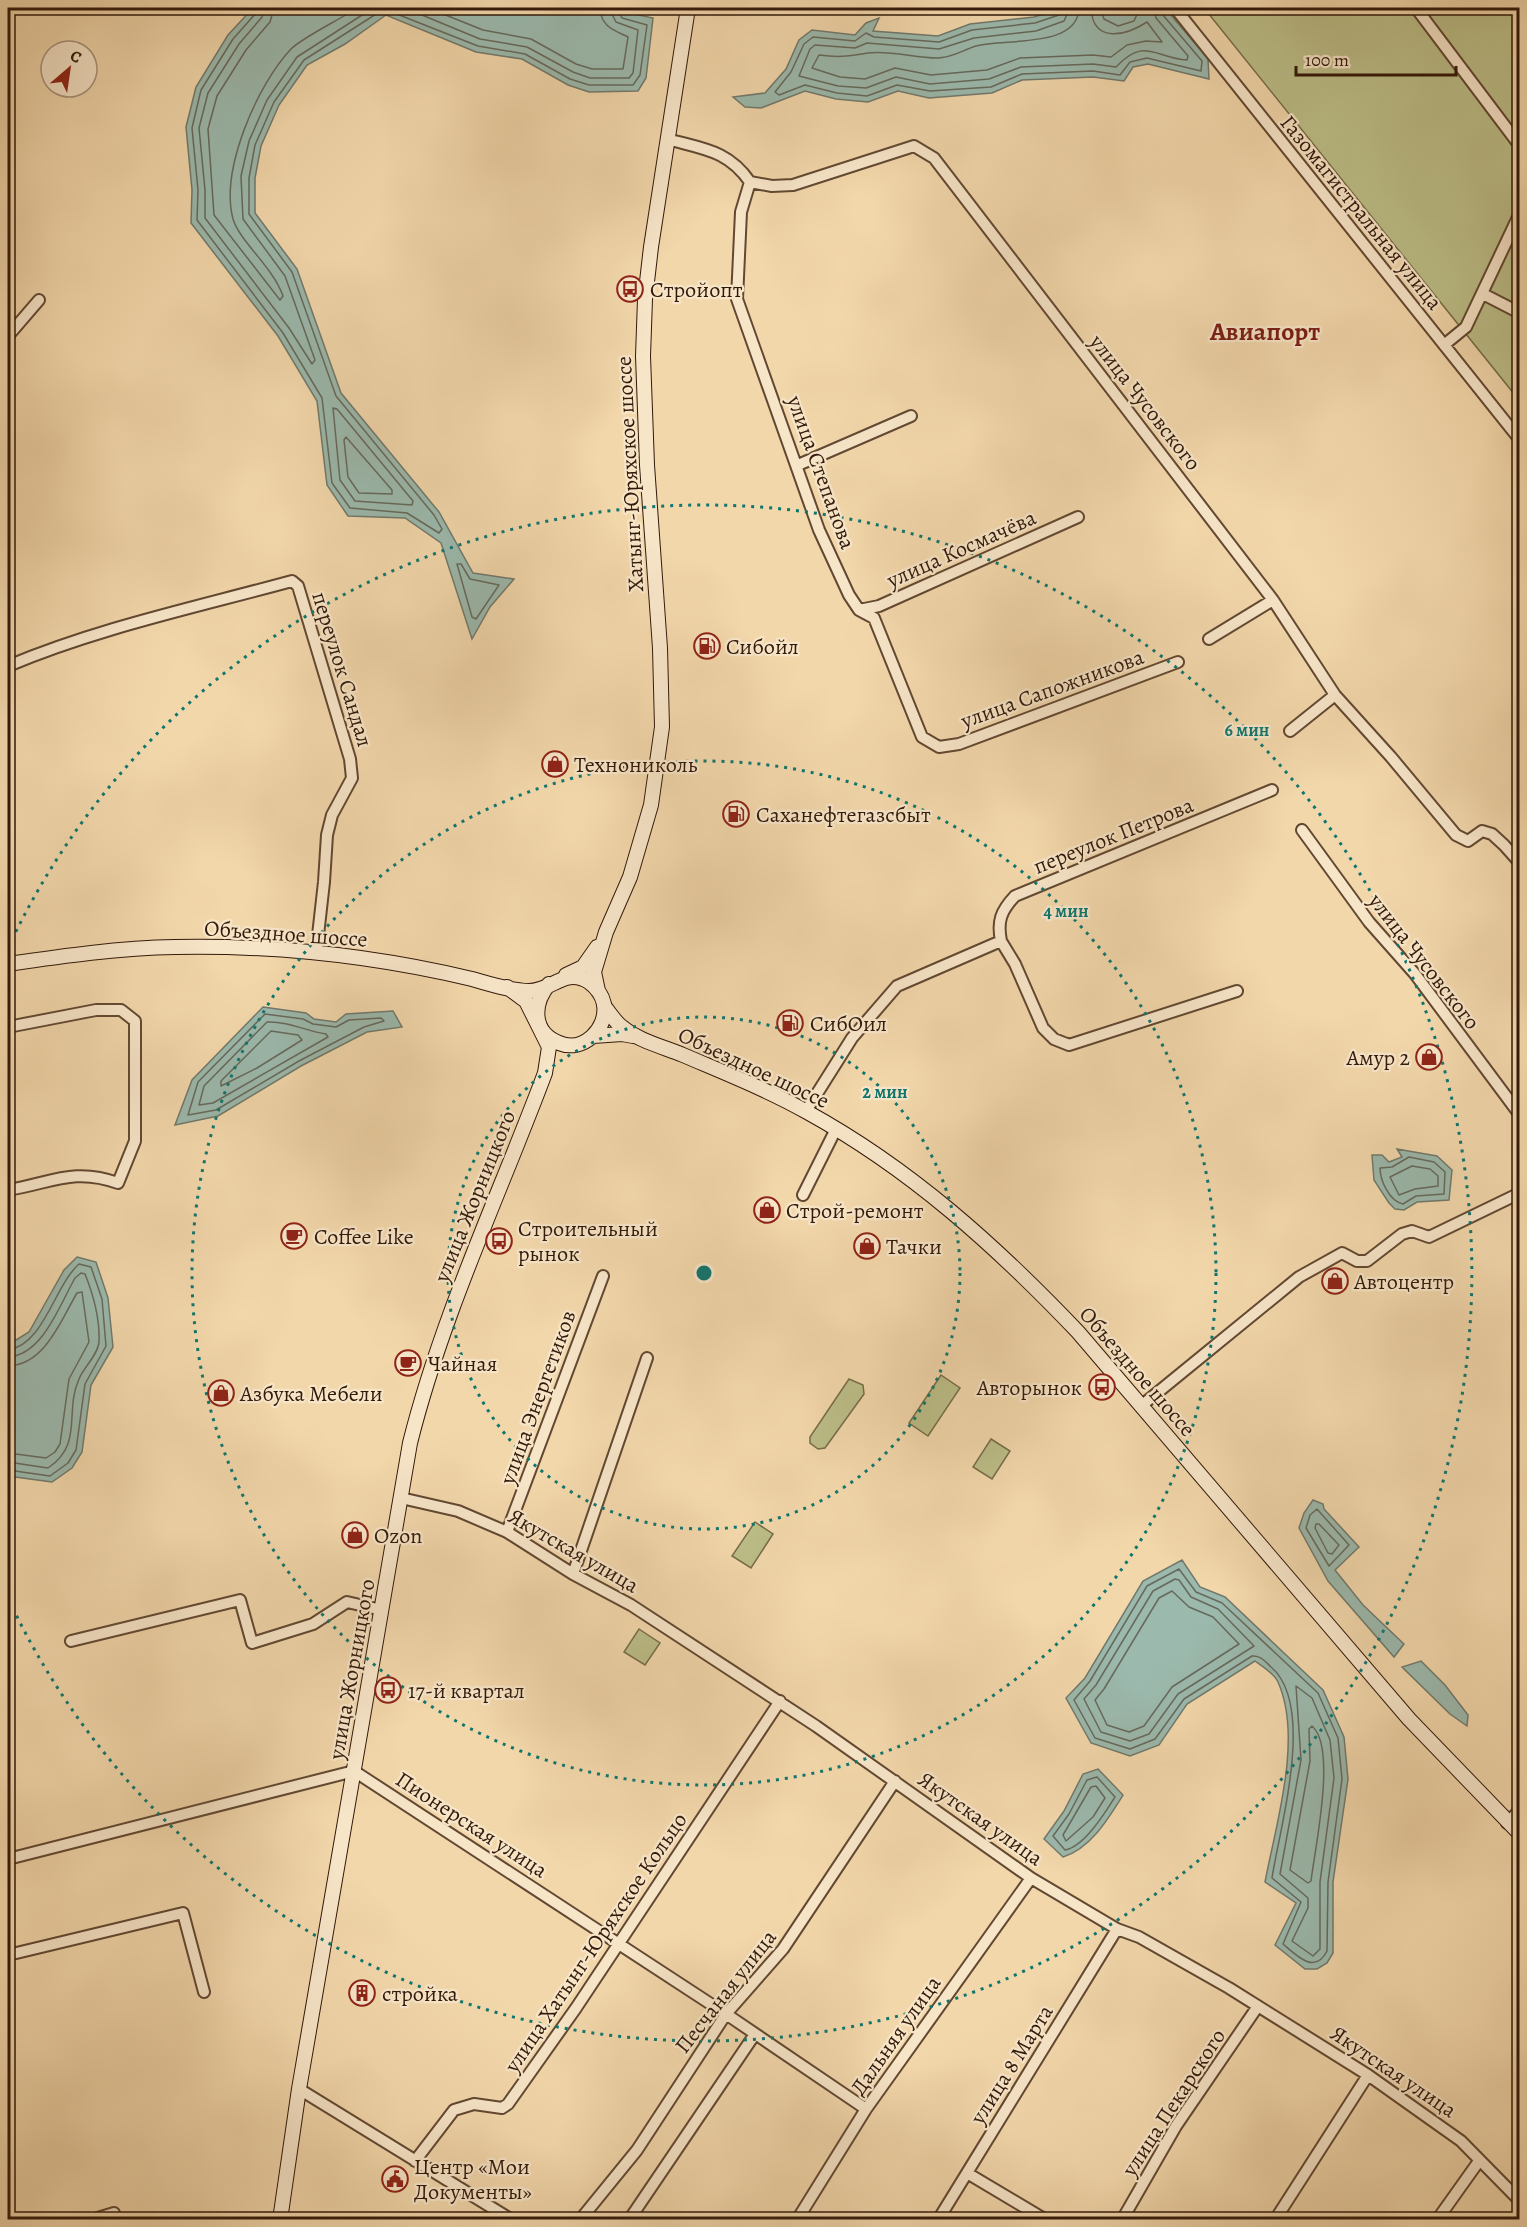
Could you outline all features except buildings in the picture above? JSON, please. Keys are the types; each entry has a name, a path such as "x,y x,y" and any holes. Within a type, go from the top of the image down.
{"main road":[{"name":"Хатынг-Юряхское шоссе","path":"598,991 594,972 606,932 630,877 651,805 662,727 660,648 647,465 643,356 645,299 688,8"},
{"name":"Хатынг-Юряхское шоссе","path":"562,977 583,967 606,932"},
{"name":"Объездное шоссе","path":"8,964 76,954 175,947 316,953 414,966 507,987 526,1001 539,1026"},
{"path":"507,987 532,991 562,977 582,979 598,991 604,1006 604,1017 589,1039 562,1044 552,1040 539,1026 536,1010 540,994 549,984"},
{"name":"Объездное шоссе","path":"604,1006 623,1028 642,1038 738,1078 806,1111 896,1168 957,1214 1027,1279 1078,1332 1401,1710 1520,1834"},
{"name":"улица Жорницкого","path":"539,1026 549,1047 546,1073"},
{"name":"Объездное шоссе","path":"589,1039 622,1034 642,1038"},
{"name":"улица Жорницкого","path":"280,2220 299,2089 410,1443 429,1372 450,1310 546,1073 561,1051 589,1039"}],"street":[{"name":"Газомагистральная улица","path":"1175,8 1520,440"},
{"path":"1416,8 1520,146"},
{"path":"668,139 729,159 738,165 750,182"},
{"name":"улица Чусовского","path":"750,182 772,186 793,185 914,146 934,158 1274,600 1335,695 1456,835 1468,841 1482,831 1492,834 1520,863"},
{"name":"улица Степанова","path":"750,182 741,212 737,299 798,465 819,530 849,595 859,610 874,618 922,737 939,747"},
{"path":"1443,345 1466,327 1520,213"},
{"path":"1483,294 1520,313"},
{"path":"8,336 39,300"},
{"path":"798,465 911,416"},
{"name":"улица Космачёва","path":"859,610 879,606 1078,517"},
{"name":"переулок Сандал","path":"8,666 56,648 207,604 292,581 298,586 350,759 352,778 332,814 327,835 316,953"},
{"path":"1209,639 1274,600"},
{"name":"улица Сапожникова","path":"939,747 959,744 1178,662"},
{"path":"1290,731 1335,695"},
{"name":"переулок Петрова","path":"1001,941 998,926 1003,909 1015,896 1272,790"},
{"name":"улица Чусовского","path":"1302,830 1362,913 1415,974 1520,1115"},
{"path":"806,1111 852,1038 897,986 1001,941 1015,964 1043,1028 1054,1039 1069,1045 1237,991"},
{"path":"8,1027 96,1010 121,1010 135,1021 135,1141 118,1183 98,1176 75,1174 8,1190"},
{"path":"803,1195 836,1129"},
{"path":"1141,1406 1299,1277 1342,1253 1358,1261 1366,1261 1402,1234 1412,1231 1429,1237 1520,1193"},
{"name":"улица Энергетиков","path":"507,1532 603,1276"},
{"path":"573,1574 647,1358"},
{"name":"Якутская улица","path":"401,1498 458,1511 507,1532 573,1574 631,1605 780,1701 1031,1878 1117,1929 1139,1937 1258,2006 1368,2075 1453,2134 1520,2201"},
{"path":"71,1641 240,1600 252,1643 313,1624 347,1602 382,1610"},
{"name":"улица Хатынг-Юряхское Кольцо","path":"415,2161 454,2110 474,2104 502,2108 508,2104 780,1701"},
{"path":"8,1859 354,1771"},
{"name":"Пионерская улица","path":"354,1771 726,2014 866,2109"},
{"name":"Песчаная улица","path":"580,2220 637,2150 726,2014 783,1950 895,1781"},
{"path":"1507,1822 1520,1810"},
{"name":"Дальняя улица","path":"797,2220 866,2109 1031,1878"},
{"path":"8,1955 183,1913 204,1992"},
{"name":"улица 8 Марта","path":"938,2220 1117,1929"},
{"name":"улица Пекарского","path":"1122,2220 1176,2126 1258,2006"},
{"path":"629,2220 755,2034"},
{"path":"1275,2220 1368,2075"},
{"path":"299,2089 512,2220"},
{"path":"1437,2220 1479,2161"},
{"path":"967,2173 1046,2220"},
{"path":"92,2220 114,2213"}],"green space":[{"path":"1204,8 1519,8 1519,400"},
{"path":"941,1375 960,1388 928,1436 909,1423"},
{"path":"849,1379 863,1385 864,1394 825,1448 818,1449 810,1443 810,1437"},
{"path":"991,1439 1010,1451 992,1479 973,1467"},
{"path":"755,1522 773,1534 751,1568 732,1556"},
{"path":"639,1629 660,1643 645,1665 624,1652"}],"water":[{"path":"253,8 621,8 625,12 653,18 646,78 638,91 589,92 568,85 522,59 476,52 386,15 345,44 307,65 279,105 261,146 255,178 255,213 297,269 341,393 439,512 473,573 514,579 490,607 472,639 441,543 405,518 348,516 327,485 317,401 278,336 191,223 192,190 186,127 196,87 228,35"},
{"path":"1065,8 1109,8 1118,12 1137,8 1165,8 1208,59 1209,79 1148,64 1133,67 1124,81 1093,77 1022,80 992,93 929,98 898,91 868,102 836,99 805,91 761,108 745,107 733,97 765,93 786,69 799,40 812,30 855,35 866,23 879,18 873,31 938,36 970,24 1034,17"},
{"path":"263,1007 306,1013 314,1019 336,1022 346,1014 393,1011 402,1027 367,1032 301,1066 218,1116 175,1125 192,1080"},
{"path":"1397,1149 1437,1156 1452,1170 1449,1200 1417,1202 1404,1210 1395,1209 1374,1180 1372,1155 1382,1155 1389,1162 1402,1157"},
{"path":"77,1257 96,1262 108,1298 113,1347 91,1385 82,1452 72,1468 52,1482 8,1476 8,1345 29,1332 64,1270"},
{"path":"1313,1500 1323,1504 1324,1509 1359,1547 1335,1570 1363,1605 1404,1644 1394,1657 1328,1581 1299,1528 1304,1513"},
{"path":"1182,1560 1200,1587 1225,1597 1323,1690 1344,1737 1348,1779 1333,1882 1333,1953 1327,1963 1317,1969 1305,1969 1275,1945 1296,1903 1265,1882 1281,1808 1288,1755 1285,1704 1274,1676 1255,1661 1187,1704 1159,1745 1130,1756 1091,1743 1066,1698 1085,1678 1143,1581"},
{"path":"1421,1661 1445,1685 1468,1715 1467,1726 1450,1714 1402,1667"},
{"path":"1098,1769 1123,1795 1098,1832 1082,1847 1063,1857 1044,1839 1064,1811 1083,1774"}],"place":[{"name":"Стройопт","path":"630,289"},
{"name":"Сибойл","path":"707,646"},
{"name":"Технониколь","path":"555,764"},
{"name":"Саханефтегазсбыт","path":"736,814"},
{"name":"СибОил","path":"790,1023"},
{"name":"Амур 2","path":"1429,1057"},
{"name":"Строй-ремонт","path":"767,1210"},
{"name":"Coffee Like","path":"294,1236"},
{"name":"Строительный рынок","path":"499,1241"},
{"name":"Тачки","path":"867,1246"},
{"name":"Автоцентр","path":"1335,1281"},
{"name":"Чайная","path":"408,1363"},
{"name":"Авторынок","path":"1102,1387"},
{"name":"Азбука Мебели","path":"221,1393"},
{"name":"Ozon","path":"355,1535"},
{"name":"17-й квартал","path":"388,1690"},
{"name":"стройка","path":"362,1993"},
{"name":"Центр «Мои Документы»","path":"395,2179"}],"district":[{"name":"Авиапорт","path":"1265,331"}]}
